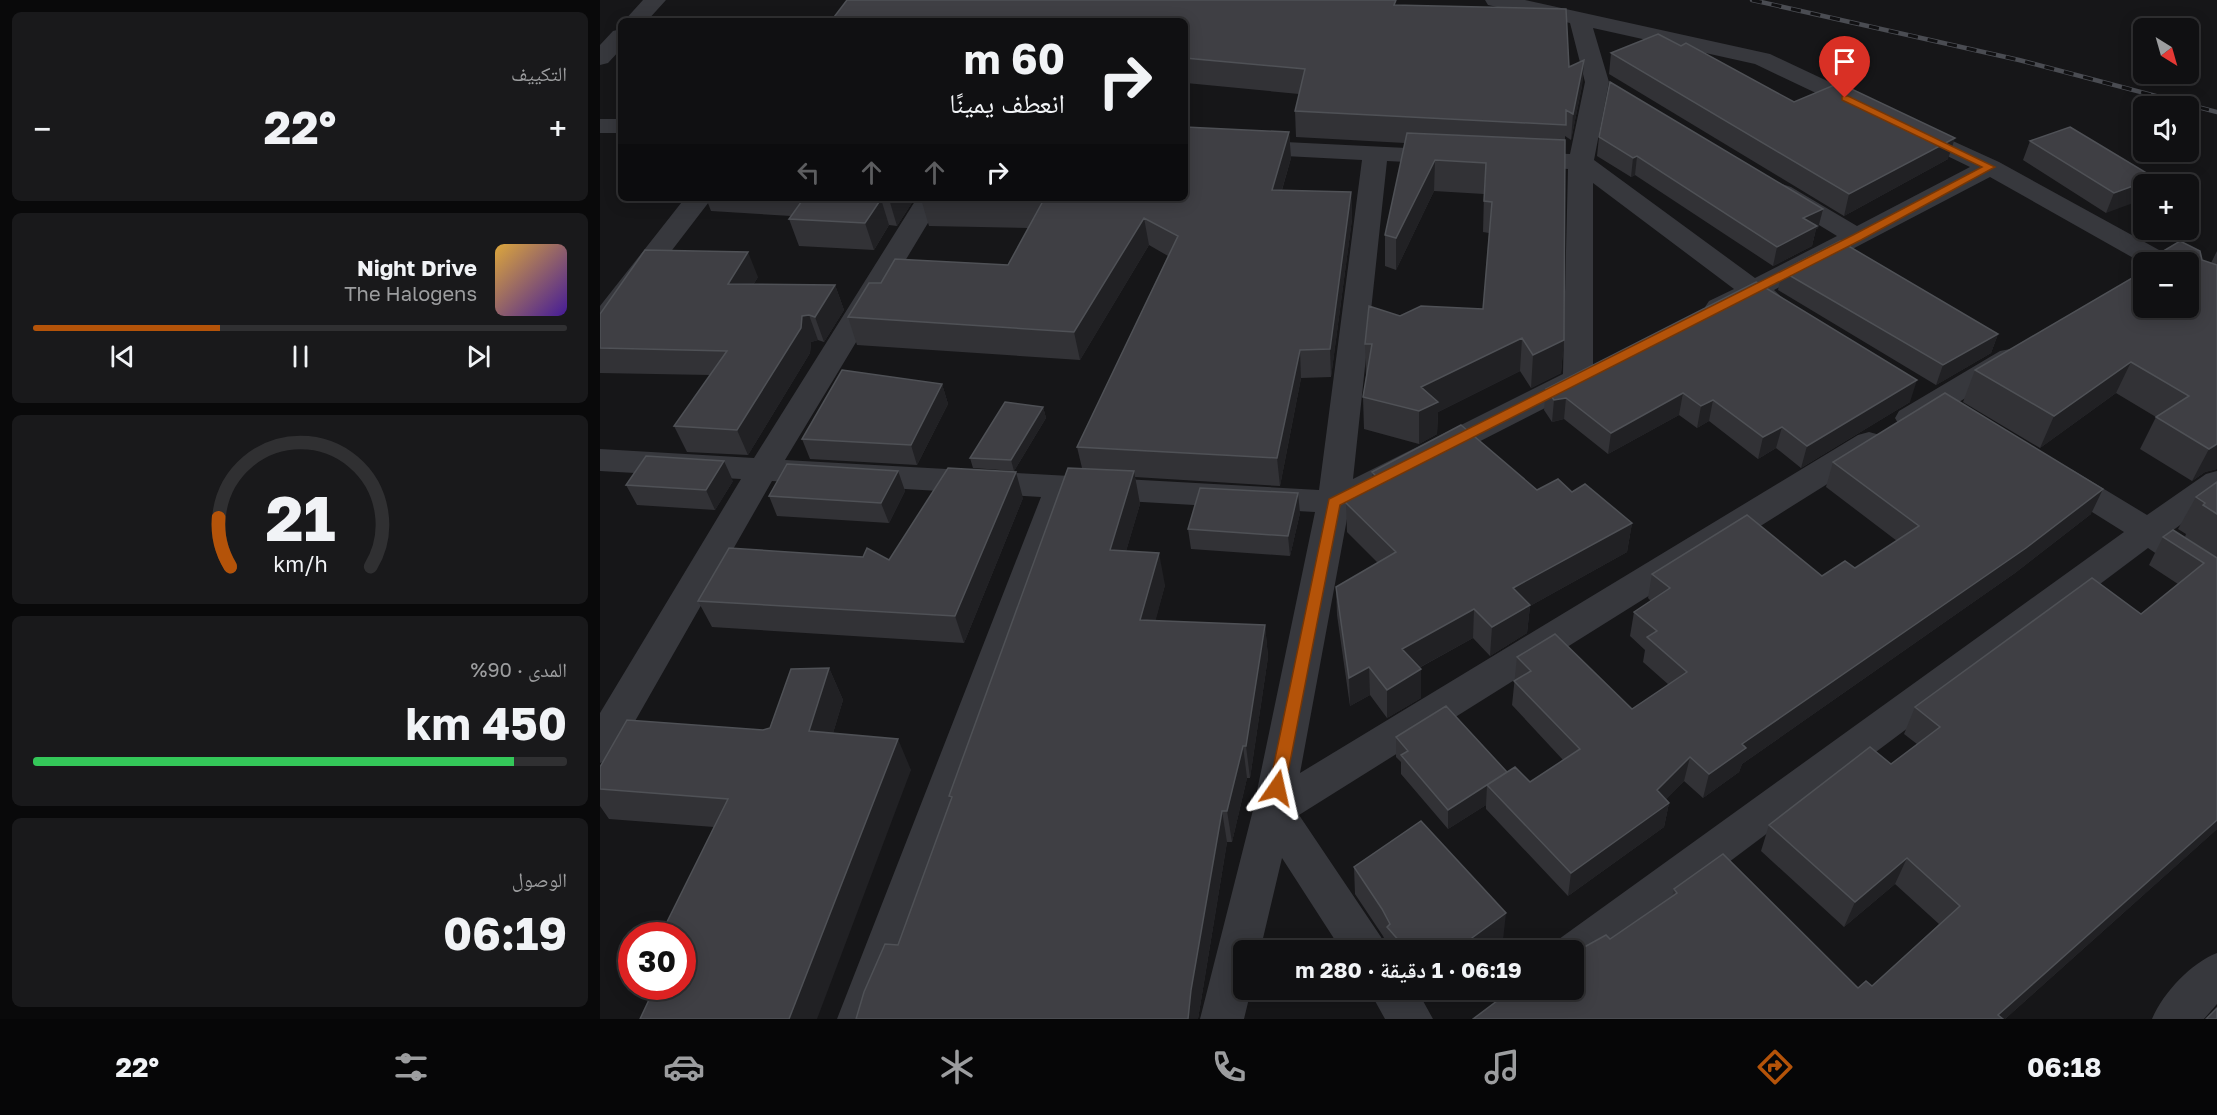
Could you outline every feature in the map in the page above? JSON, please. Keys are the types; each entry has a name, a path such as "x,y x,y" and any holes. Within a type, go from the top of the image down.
{"street":[{"path":"638,18 655,0"},
{"path":"1497,0 1762,59 1990,167 2142,252"},
{"path":"1578,378 1581,162 1607,88 1579,17"},
{"path":"600,58 618,39"},
{"path":"600,126 618,126"},
{"path":"1188,144 1466,158"},
{"path":"1222,1019 1273,810 1334,502 1375,154"},
{"path":"1501,159 1581,162 1753,290 1794,314"},
{"path":"1691,321 1990,167"},
{"path":"1757,178 1857,237"},
{"path":"600,325 697,201"},
{"path":"600,747 763,469 928,201"},
{"path":"1273,810 1927,395 2030,346"},
{"path":"600,460 1334,502 1609,363"},
{"path":"1927,395 1968,420"},
{"path":"2038,463 2148,531 2217,578"},
{"path":"1584,946 2217,482"},
{"path":"859,1019 1062,486"},
{"path":"1273,810 1359,940"},
{"path":"2174,1019 2217,973"},
{"path":"1398,1000 1411,1019"}],"building":[{"path":"847,0 1396,0 1394,5 1566,9 1569,67 1584,60 1573,114 1566,110 1566,125 1295,111 1305,69 1188,58 1188,18 833,18"},
{"path":"1658,34 1681,46 1686,43 1794,102 1839,83 1955,138 1849,194 1611,53"},
{"path":"1610,82 1823,209 1803,218 1817,226 1777,247 1637,156 1633,158 1599,137"},
{"path":"1188,127 1289,132 1272,190 1351,192 1330,349 1300,350 1277,458 1077,447 1178,236 1144,218 1074,332 848,317 869,283 881,283 895,259 1008,265 1043,201 1188,201"},
{"path":"2070,127 2148,174 2133,174 2133,186 2114,193 2030,141"},
{"path":"1407,133 1565,140 1564,340 1533,355 1522,338 1421,387 1438,402 1419,411 1363,397 1372,344 1365,344 1369,306 1400,316 1421,306 1483,309 1492,202 1484,201 1486,163 1435,160 1396,238 1385,235"},
{"path":"802,201 880,201 865,223 789,219"},
{"path":"1840,241 1998,334 1943,365 1782,271"},
{"path":"2180,241 2200,251 2202,260 2217,265 2217,444 2209,449 2156,417 2189,396 2131,362 2054,416 1975,370 2133,277 2133,318 2199,318 2199,252 2162,252"},
{"path":"645,250 748,252 728,284 835,285 815,317 802,316 801,328 737,430 674,426 727,351 600,348 600,314"},
{"path":"1756,282 1917,380 1807,446 1782,427 1763,437 1713,400 1701,406 1683,393 1611,433 1566,398 1554,400 1546,389"},
{"path":"842,370 942,384 911,445 802,439"},
{"path":"1945,393 2103,489 2026,548 1742,744 1746,748 1709,774 1690,757 1657,790 1669,803 1571,873 1487,785 1515,767 1530,782 1580,749 1514,681 1531,671 1517,657 1555,634 1632,709 1687,672 1647,637 1657,631 1634,612 1670,588 1652,574 1747,515 1822,576 1845,561 1855,568 1919,526 1833,462"},
{"path":"1005,402 1043,407 1011,460 970,458"},
{"path":"1461,425 1537,490 1558,479 1572,492 1585,484 1632,523 1513,588 1530,605 1492,627 1474,609 1402,649 1421,669 1387,690 1369,667 1349,678 1336,587 1396,552 1346,503 1347,498 1381,481 1372,472"},
{"path":"646,456 724,461 706,490 626,485"},
{"path":"787,464 898,471 881,503 769,496"},
{"path":"948,468 1016,472 955,616 698,601 729,548 863,557 867,548 889,560"},
{"path":"1068,468 1134,471 1110,550 1159,553 1140,620 1265,625 1246,746 1243,746 1227,811 1222,811 1188,1019 856,1019 864,992 885,944 898,945 952,797 949,796"},
{"path":"2217,482 2217,514 2203,505 2205,503 2196,497"},
{"path":"1200,488 1298,493 1288,536 1188,529"},
{"path":"2173,530 2217,558 2217,820 1998,1015 2003,1019 1473,1019 1498,1000 1584,1000 1584,947 1606,935 1610,939 1677,893 1674,889 1723,854 1858,988 1866,981 1872,986 1960,906 1907,858 1855,902 1769,825 1870,747 1891,764 1940,727 1915,707 2092,578 2141,614 2204,563 2163,537"},
{"path":"829,668 809,731 898,739 789,1019 640,1019 649,1000 696,1000 696,922 667,922 728,799 600,789 600,767 627,720 763,730 770,728 791,669"},
{"path":"1446,706 1507,772 1448,810 1401,755 1408,751 1396,737"},
{"path":"1421,821 1506,913 1469,940 1398,940 1387,927 1390,924 1382,909 1354,867"},
{"path":"2217,1008 2217,1019 2206,1019"}],"railway":[{"path":"1752,0 2019,60 2217,112"}],"route":[{"path":"1277,788 1334,502 1857,237 1990,167 1845,98"}]}
